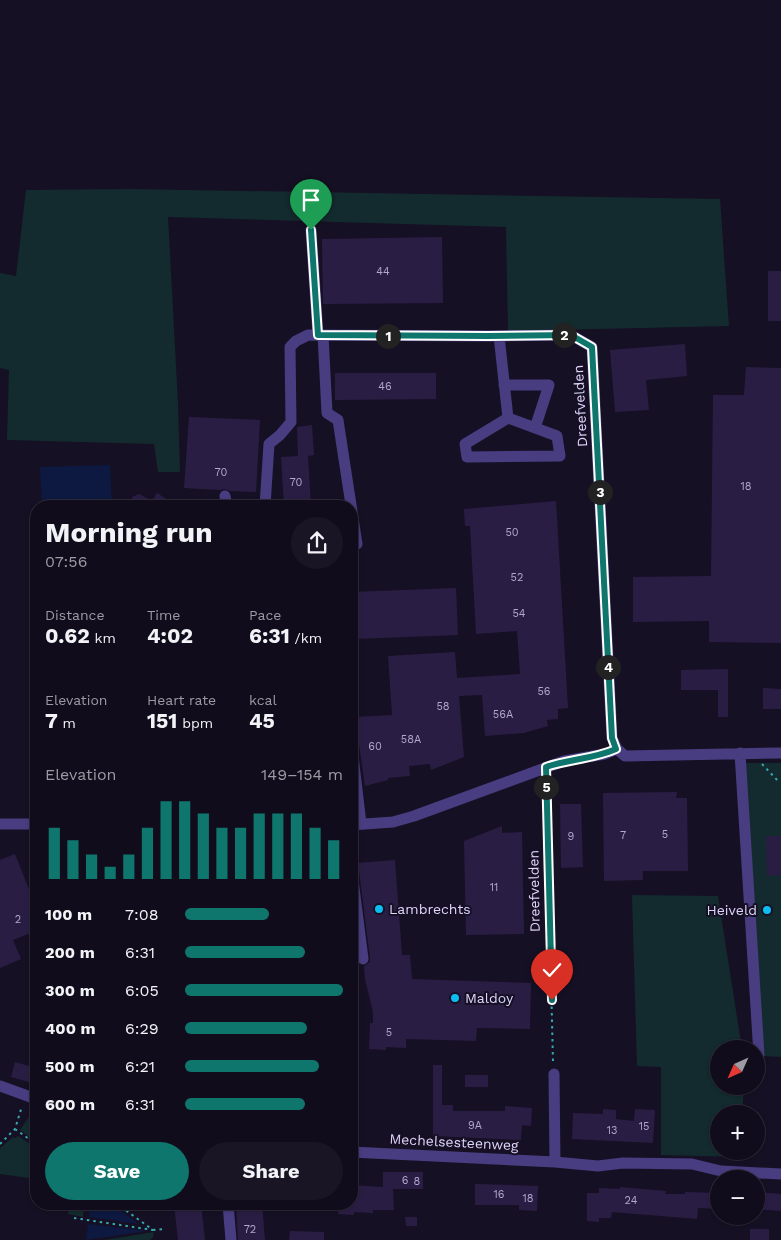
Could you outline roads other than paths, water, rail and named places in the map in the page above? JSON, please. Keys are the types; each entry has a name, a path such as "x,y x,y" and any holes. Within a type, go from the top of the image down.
{"street":[{"path":"311,230 316,335 327,413 338,420 349,500"},
{"path":"265,500 269,444 291,422 290,347 296,341 316,335"},
{"name":"Dreefvelden","path":"316,335 571,335 592,347 612,738 616,749"},
{"path":"499,336 508,418"},
{"path":"504,385 549,385 535,428"},
{"path":"508,418 557,436 560,456 467,457 465,444 508,418"},
{"path":"358,824 393,822 414,816 564,761 605,754 616,749 625,756 781,753"},
{"path":"745,753 758,1040"},
{"path":"0,824 30,824"},
{"path":"358,919 363,959"},
{"path":"554,1074 555,1162"},
{"path":"0,1086 30,1097"},
{"name":"Mechelsesteenweg","path":"358,1152 555,1162 598,1166 623,1163 692,1164 721,1171 781,1174"},
{"path":"228,1210 231,1240"}],"water":[{"path":"110,465 112,500 42,500 40,467"},
{"path":"90,1210 120,1210 139,1224 89,1217"},
{"path":"88,1224 147,1231 86,1240"}],"place":[{"name":"Lambrechts","path":"379,909"},
{"name":"Heiveld","path":"767,910"},
{"name":"Maldoy","path":"455,998"}]}
